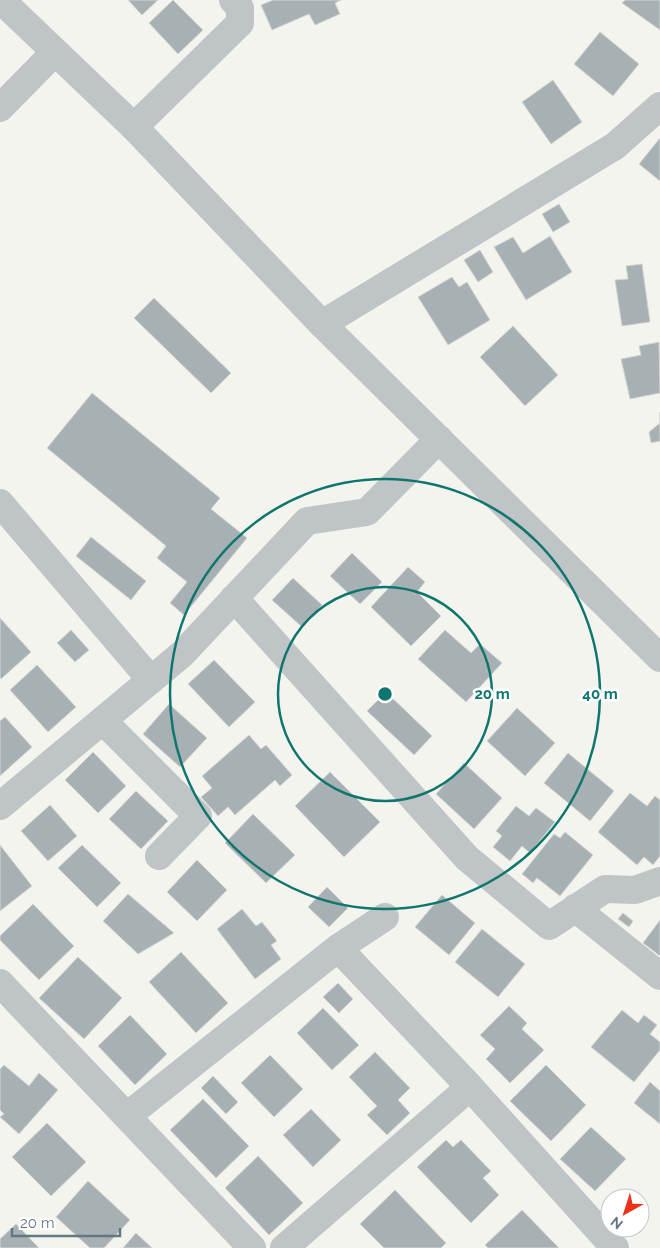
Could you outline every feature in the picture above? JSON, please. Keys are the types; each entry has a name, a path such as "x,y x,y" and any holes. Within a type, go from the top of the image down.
{"street":[{"path":"1,0 134,128 322,324 660,658"},
{"path":"134,128 240,23 240,8 233,0"},
{"path":"0,108 54,53"},
{"path":"322,324 615,146 660,106"},
{"path":"0,806 182,654 307,521 367,512 439,439"},
{"path":"0,503 151,680"},
{"path":"234,598 467,858 549,926 605,889 634,890 660,881"},
{"path":"102,721 198,816 159,856"},
{"path":"576,908 660,976"},
{"path":"127,1116 338,948 385,917"},
{"path":"338,948 470,1087 615,1248"},
{"path":"0,983 252,1248"},
{"path":"284,1248 470,1087"}],"building":[{"path":"128,0 158,0 142,15"},
{"path":"173,0 203,30 178,54 149,23"},
{"path":"273,0 341,0 335,3 340,14 315,25 309,14 272,30 261,5"},
{"path":"625,0 660,0 660,30 622,3"},
{"path":"600,32 639,64 613,96 574,64"},
{"path":"553,80 582,122 551,144 522,102"},
{"path":"660,138 660,181 639,164"},
{"path":"559,204 570,222 553,232 542,214"},
{"path":"550,236 572,272 526,300 494,247 513,237 523,253"},
{"path":"480,250 493,272 478,282 464,260"},
{"path":"642,264 650,322 622,326 615,280 628,279 626,266"},
{"path":"452,277 459,287 467,282 490,320 448,345 418,297"},
{"path":"154,298 231,373 211,393 134,318"},
{"path":"513,326 558,375 525,406 480,357"},
{"path":"659,342 660,393 630,399 621,359 641,355 639,346"},
{"path":"92,393 220,498 211,509 247,538 184,615 170,603 187,582 157,558 166,546 47,448"},
{"path":"660,423 660,441 651,443 649,432"},
{"path":"91,537 146,581 131,600 76,556"},
{"path":"352,553 382,582 360,604 330,576"},
{"path":"408,567 425,582 417,592 441,616 411,646 371,607"},
{"path":"293,578 322,605 302,627 272,600"},
{"path":"0,618 31,652 1,679 0,677"},
{"path":"71,630 89,650 75,662 57,643"},
{"path":"445,630 471,653 480,644 502,663 466,702 418,659"},
{"path":"214,660 255,702 229,727 188,684"},
{"path":"37,665 76,707 48,732 10,690"},
{"path":"386,692 432,736 414,755 367,711"},
{"path":"169,704 207,738 180,767 143,734"},
{"path":"517,708 555,743 525,776 487,741"},
{"path":"5,717 32,747 0,776 0,721"},
{"path":"249,735 261,749 266,745 292,775 280,786 275,780 235,815 228,807 218,816 201,797 212,788 202,776"},
{"path":"93,752 126,786 98,813 65,780"},
{"path":"568,753 614,791 590,821 544,783"},
{"path":"464,763 502,798 474,829 436,794"},
{"path":"330,772 380,822 344,857 295,806"},
{"path":"136,791 168,821 141,849 109,819"},
{"path":"630,793 647,806 655,796 660,800 660,856 653,865 644,857 637,865 598,832"},
{"path":"50,805 77,836 48,861 21,831"},
{"path":"516,806 529,816 536,808 555,822 530,853 522,846 510,861 493,847 502,836 496,831"},
{"path":"253,814 295,855 266,883 225,843"},
{"path":"565,832 593,855 560,896 537,878 533,883 522,874 554,834 560,838"},
{"path":"0,845 32,886 0,911"},
{"path":"82,845 121,883 97,907 58,868"},
{"path":"197,860 227,890 197,921 167,892"},
{"path":"327,887 348,908 329,927 308,907"},
{"path":"128,894 174,933 138,954 103,921"},
{"path":"442,895 475,923 449,955 415,927"},
{"path":"33,904 74,946 39,980 0,940 0,936"},
{"path":"242,909 256,926 262,922 277,941 271,945 281,959 255,979 217,929"},
{"path":"623,913 633,921 629,927 618,919"},
{"path":"660,920 660,956 643,943"},
{"path":"482,929 525,964 498,997 455,962"},
{"path":"181,952 228,1003 196,1033 149,982"},
{"path":"78,957 122,998 84,1039 39,998"},
{"path":"338,983 353,999 339,1013 323,997"},
{"path":"509,1006 527,1023 522,1029 544,1050 510,1083 486,1059 495,1049 480,1035"},
{"path":"323,1008 359,1045 332,1070 297,1033"},
{"path":"622,1010 638,1023 644,1015 657,1025 650,1034 660,1042 660,1050 634,1082 591,1047"},
{"path":"130,1015 167,1054 135,1085 98,1046"},
{"path":"375,1052 410,1088 398,1100 410,1113 387,1135 367,1115 377,1106 349,1077"},
{"path":"270,1055 303,1089 274,1117 241,1083"},
{"path":"4,1065 29,1086 39,1073 58,1090 19,1134 0,1117 4,1114 0,1110 0,1069"},
{"path":"546,1065 586,1105 551,1141 510,1101"},
{"path":"213,1076 238,1102 226,1114 201,1088"},
{"path":"650,1082 660,1091 660,1124 634,1103"},
{"path":"203,1099 249,1146 216,1178 170,1130"},
{"path":"311,1109 341,1140 313,1167 283,1135"},
{"path":"47,1123 86,1162 51,1196 12,1157"},
{"path":"591,1127 626,1159 595,1191 560,1159"},
{"path":"446,1140 453,1147 461,1140 491,1171 483,1178 499,1195 471,1223 417,1167"},
{"path":"258,1156 303,1203 269,1235 225,1188"},
{"path":"88,1181 130,1220 104,1248 90,1248 56,1217"},
{"path":"395,1190 446,1243 441,1248 384,1248 360,1224"},
{"path":"522,1210 559,1248 488,1248 485,1245"},
{"path":"16,1224 39,1248 0,1248 0,1239"},
{"path":"136,1233 152,1248 123,1248"}]}
